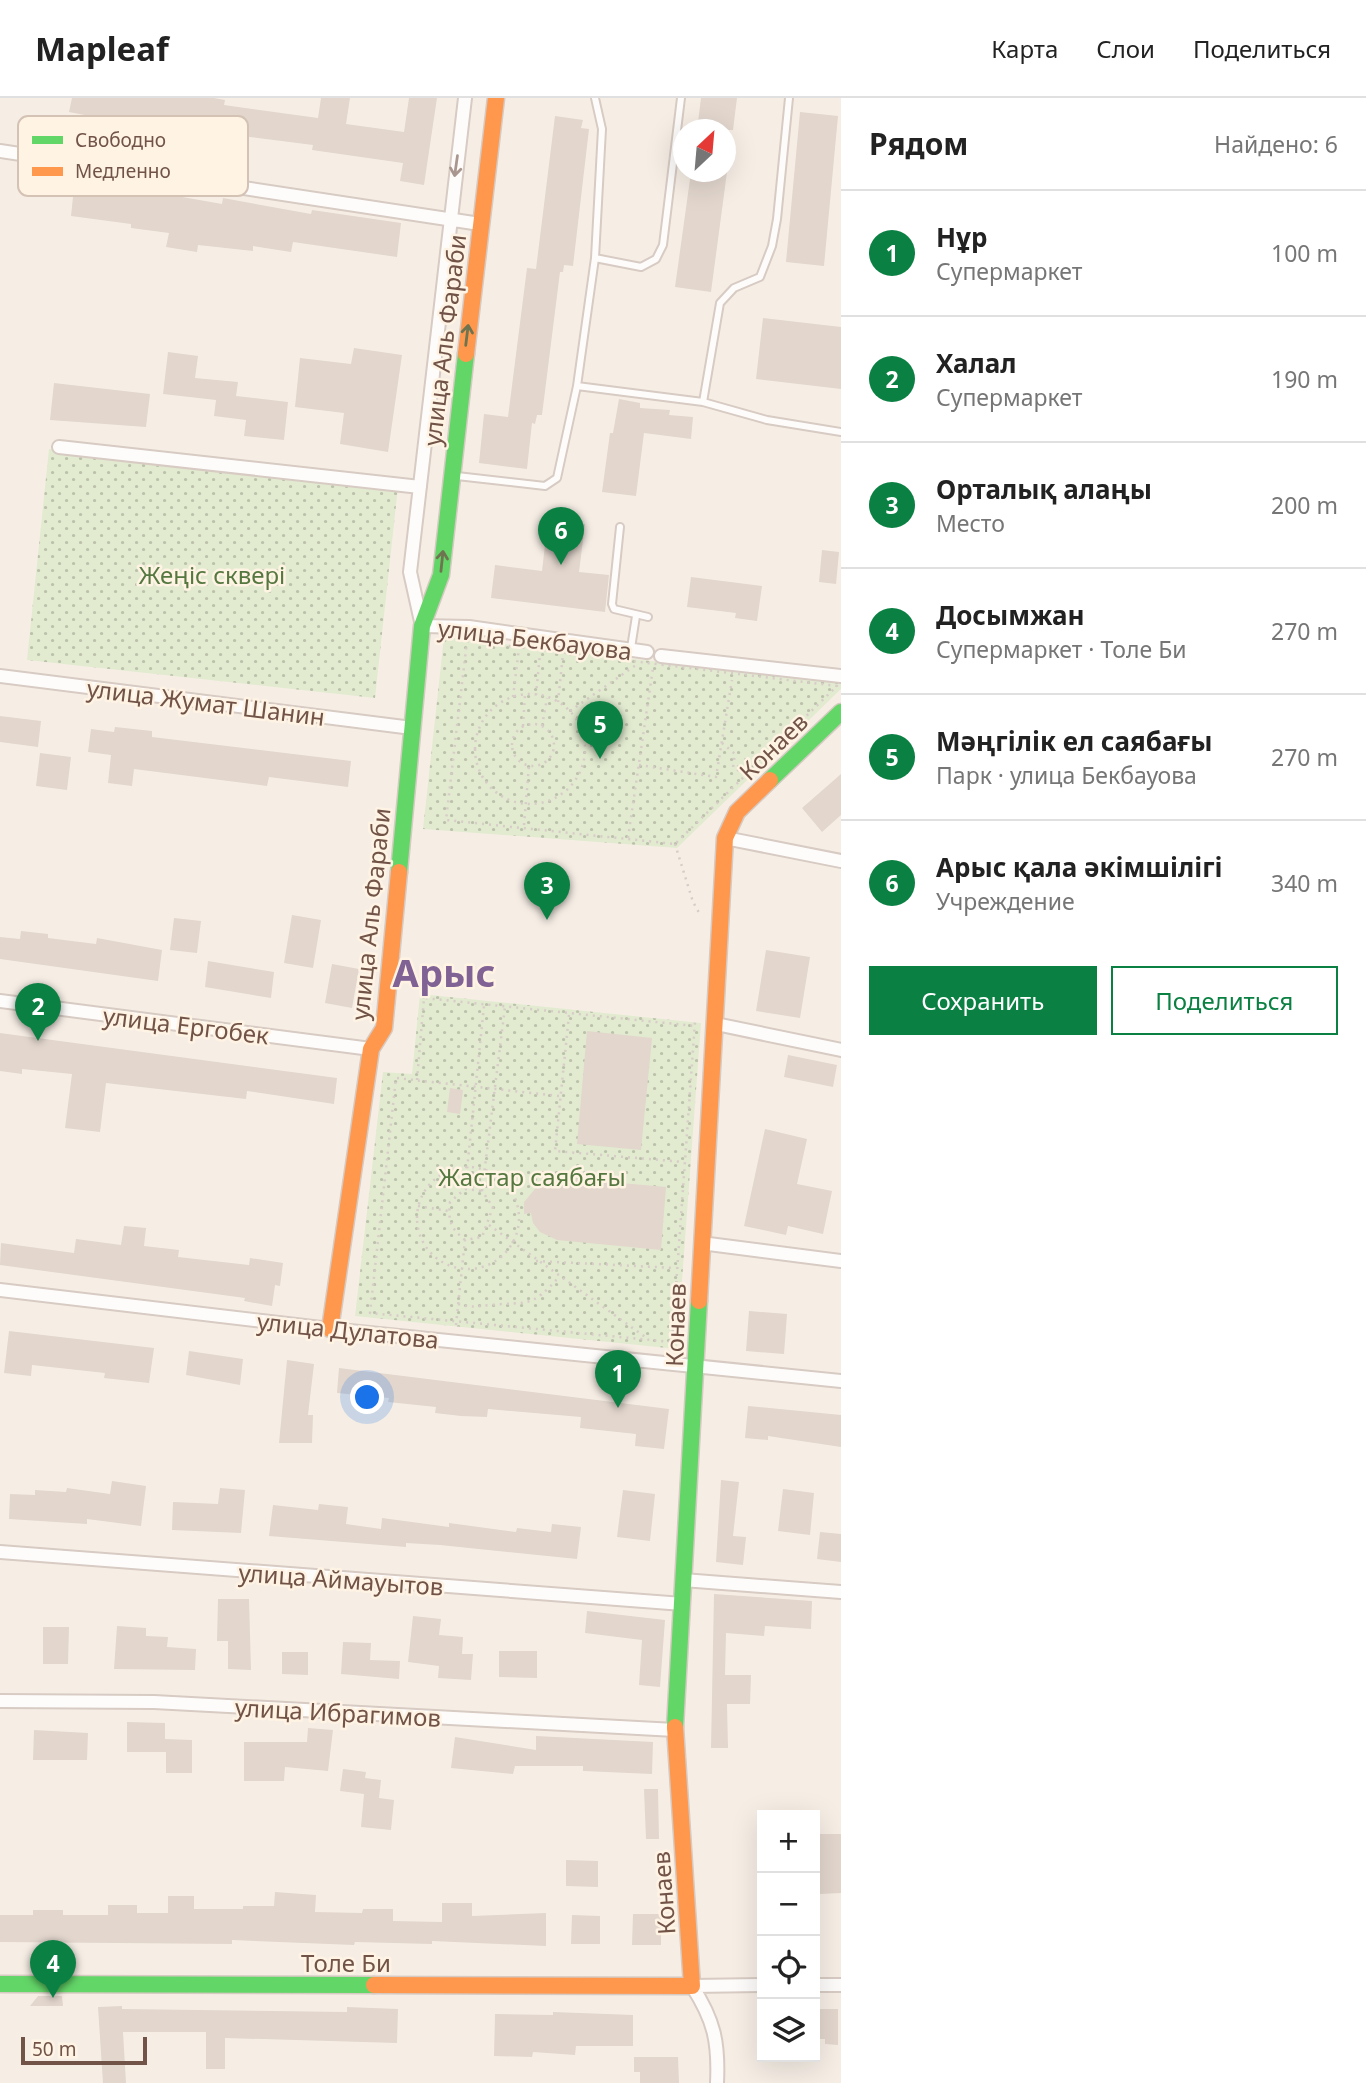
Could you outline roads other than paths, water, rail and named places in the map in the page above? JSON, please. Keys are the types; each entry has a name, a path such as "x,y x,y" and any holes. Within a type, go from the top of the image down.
{"main road":[{"name":"улица Аль Фараби","path":"330,1329 371,1049 384,1028 422,626 441,575 495,98"},
{"name":"Конаев","path":"692,1986 675,1730 725,838 737,812 841,712"},
{"name":"Толе Би","path":"0,1984 692,1986"}],"street":[{"name":"улица Аль Фараби","path":"422,626 410,572 465,98"},
{"path":"0,151 18,154"},
{"path":"248,189 481,224"},
{"path":"60,447 420,487"},
{"name":"улица Бекбауова","path":"422,626 469,627 631,648 650,659 841,676"},
{"name":"улица Жумат Шанин","path":"0,676 412,728"},
{"path":"725,838 841,861"},
{"name":"улица Ергобек","path":"0,1001 371,1049"},
{"path":"716,1024 841,1049"},
{"path":"701,1243 841,1261"},
{"name":"улица Дулатова","path":"0,1290 330,1329 841,1381"},
{"name":"улица Аймауытов","path":"0,1552 682,1604"},
{"path":"683,1580 841,1592"},
{"name":"улица Ибрагимов","path":"0,1701 154,1702 675,1730"},
{"path":"820,1985 841,1985"},
{"path":"692,1986 757,1986"},
{"path":"692,1986 710,2014 718,2051 718,2083"}],"lane":[{"path":"451,475 545,486 557,478 577,386 595,258 601,129 595,98"},
{"path":"595,258 641,267 656,259 663,245 681,98"},
{"path":"703,402 720,303 734,288 760,277 772,246 789,98"},
{"path":"577,386 703,402 767,420 841,432"},
{"path":"620,527 612,604 614,609 648,617"},
{"path":"631,648 636,616"}],"place":[{"name":"Арыс қала әкімшілігі","path":"561,565"},
{"name":"Мәңгілік ел саябағы","path":"600,759"},
{"name":"Орталық алаңы","path":"547,920"},
{"name":"Халал","path":"38,1041"},
{"name":"Нұр","path":"618,1408"},
{"name":"Досымжан","path":"53,1998"}],"district":[{"name":"Арыс","path":"444,972"}],"park label":[{"name":"Жеңіс сквері","path":"212,574"},
{"name":"Жастар саябағы","path":"532,1176"}]}
